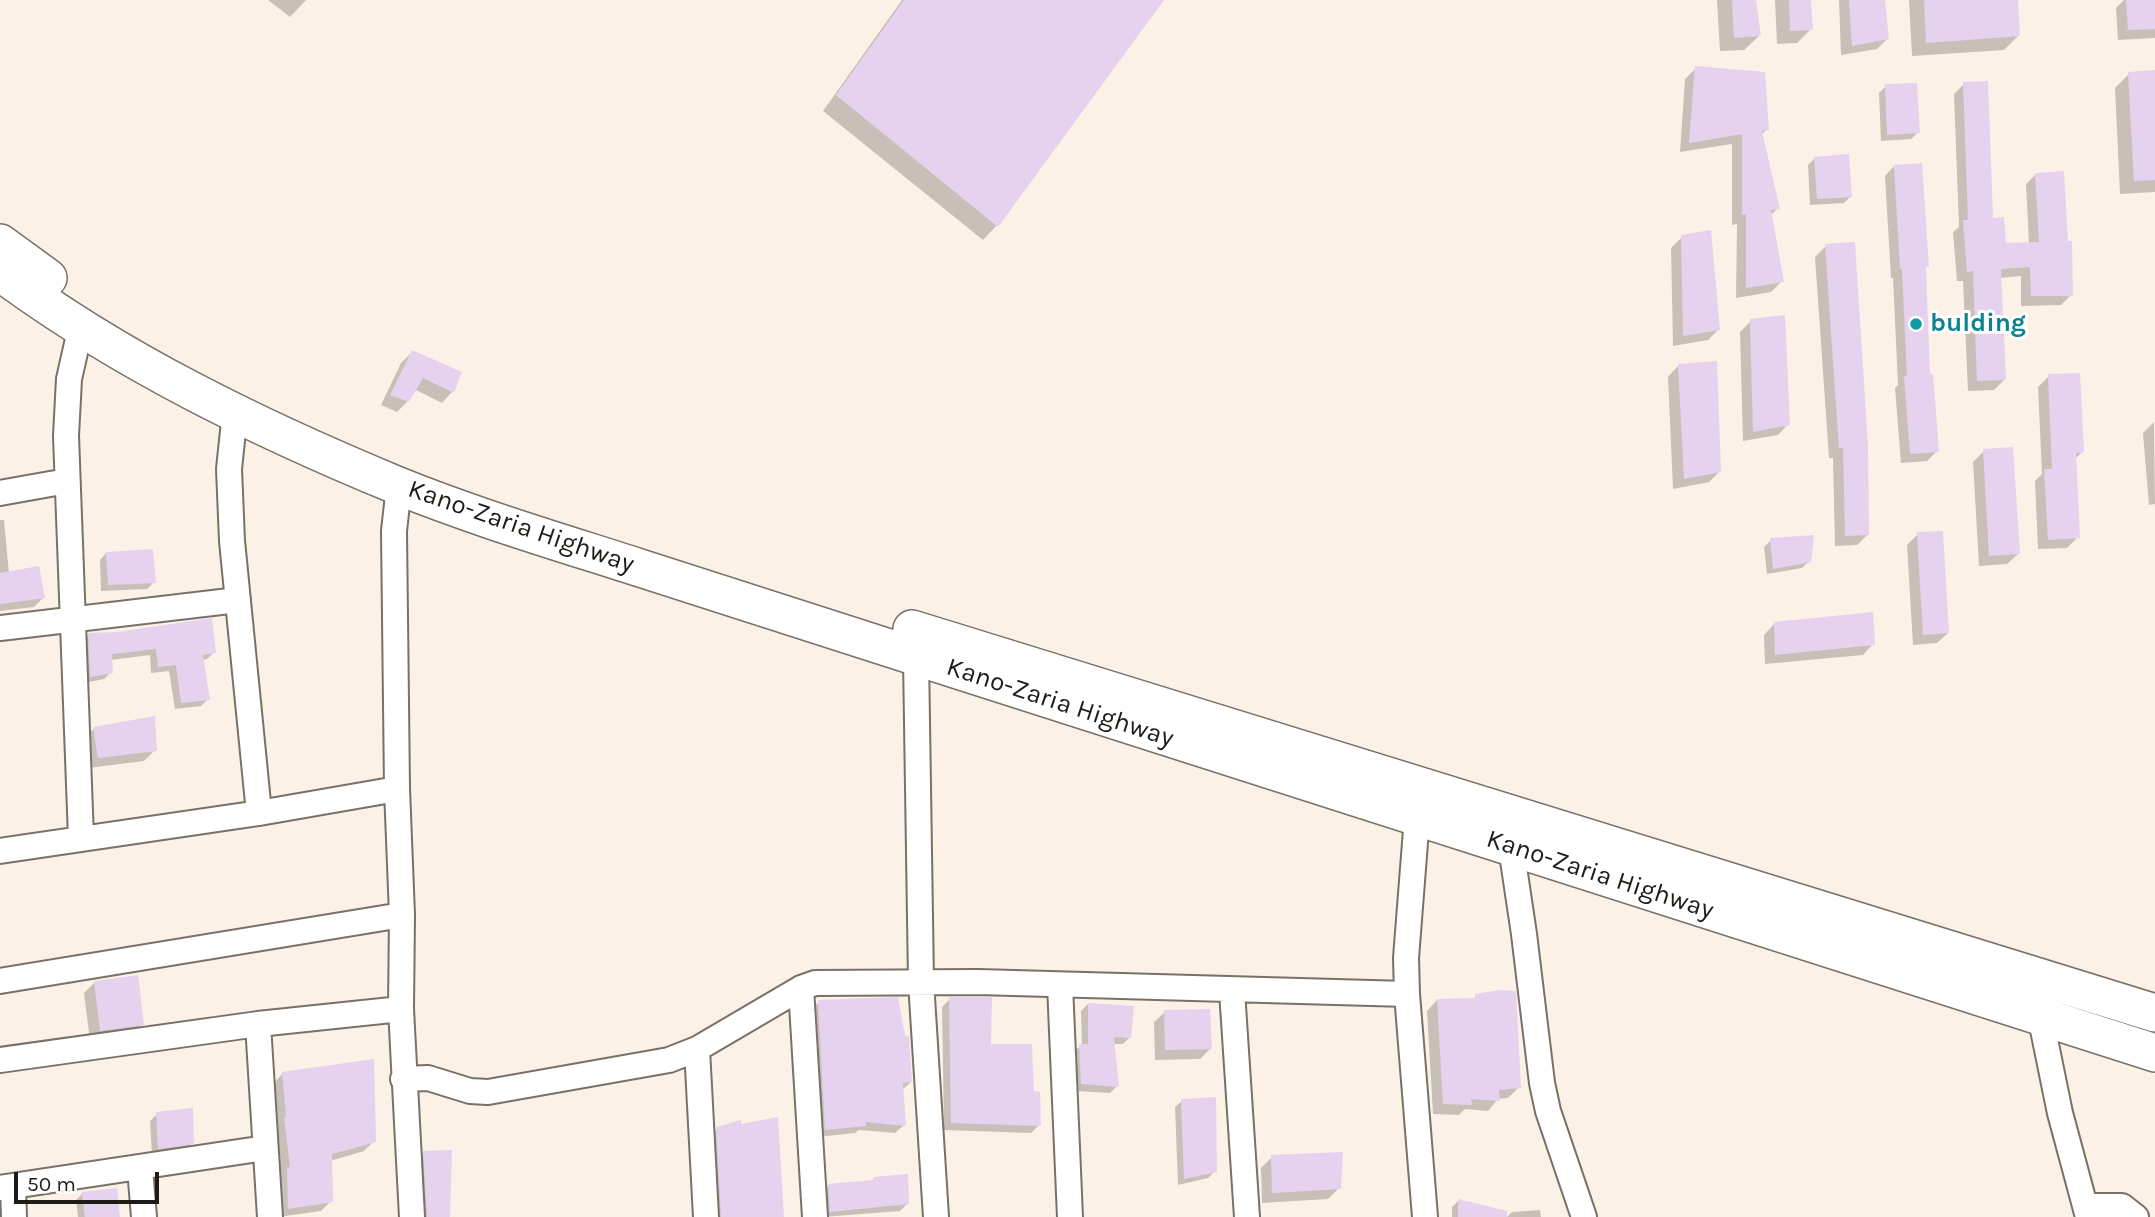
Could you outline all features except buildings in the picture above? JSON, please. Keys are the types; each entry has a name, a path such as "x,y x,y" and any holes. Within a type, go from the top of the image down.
{"highway":[{"name":"Kano-Zaria Highway","path":"0,243 75,296 223,382 350,440 503,503 2155,1013"},
{"name":"Kano-Zaria Highway","path":"0,272 81,326 235,412 399,486 504,523 916,657 2155,1053"}],"street":[{"path":"81,326 69,379 66,436 81,838"},
{"path":"235,412 229,469 238,600 259,813"},
{"path":"0,493 67,481"},
{"path":"399,486 394,531 397,789 402,915 403,1079 411,1217"},
{"path":"0,628 238,600"},
{"path":"916,657 921,982 936,1217"},
{"path":"0,851 259,813 397,789"},
{"path":"1417,817 1406,958 1425,1217"},
{"path":"1511,847 1542,1083 1548,1111 1584,1217"},
{"path":"0,981 402,915"},
{"path":"403,1079 428,1078 459,1089 488,1092 669,1060 697,1049 801,988 815,983 978,982 1407,994"},
{"path":"1060,985 1070,1217"},
{"path":"801,988 815,1217"},
{"path":"1232,990 1247,1217"},
{"path":"0,1060 258,1024 401,1009"},
{"path":"2040,1016 2060,1113 2087,1211 2122,1206 2136,1217"},
{"path":"258,1024 270,1217"},
{"path":"697,1049 706,1217"},
{"path":"15,1217 6,1187 265,1148"},
{"path":"140,1168 144,1217"}],"place":[{"name":"bulding","path":"1916,324"}]}
